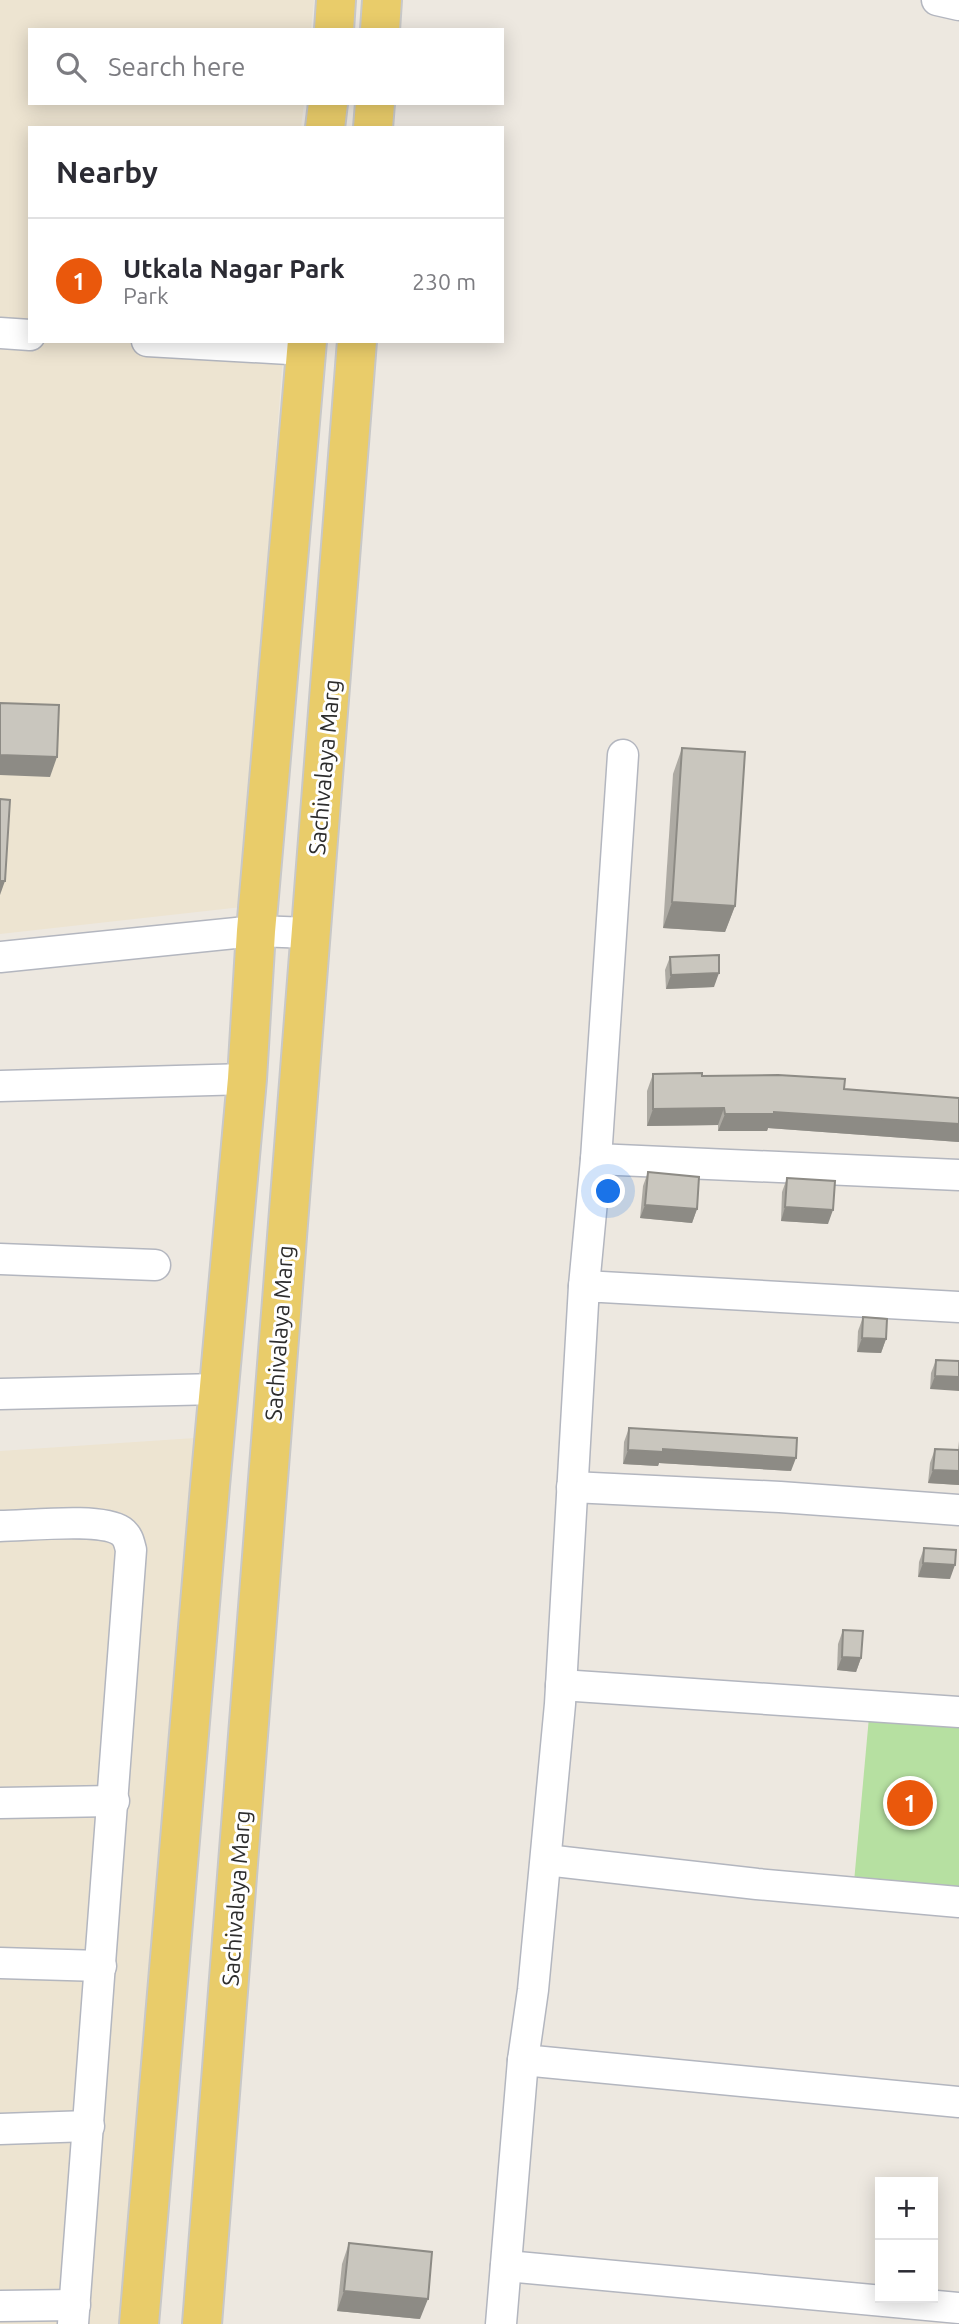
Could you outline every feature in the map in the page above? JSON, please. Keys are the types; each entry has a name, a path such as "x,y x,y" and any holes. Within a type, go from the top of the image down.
{"main road":[{"path":"334,28 337,0"},
{"path":"380,28 382,0"},
{"path":"326,126 328,105"},
{"path":"373,126 374,105"},
{"name":"Sachivalaya Marg","path":"202,2324 358,343"},
{"path":"139,2324 247,1079 256,931 307,346"}],"street":[{"path":"937,0 959,5"},
{"path":"0,333 28,335"},
{"path":"211,343 307,346"},
{"path":"501,2324 523,2060 533,1990 561,1685 584,1286 596,1159 623,755"},
{"path":"0,957 256,931 310,933"},
{"path":"0,1086 247,1079"},
{"path":"596,1159 959,1175"},
{"path":"0,1259 155,1265"},
{"path":"584,1286 959,1307"},
{"path":"0,1394 219,1389"},
{"path":"572,1488 959,1510"},
{"path":"0,1526 109,1526 121,1531 129,1539 132,1565 74,2314 0,2306"},
{"path":"561,1685 959,1712"},
{"path":"0,1803 114,1801"},
{"path":"545,1860 757,1884 959,1902"},
{"path":"0,1963 101,1966"},
{"path":"523,2060 959,2102"},
{"path":"0,2129 89,2126"},
{"path":"506,2266 959,2308"}],"shaded area":[{"path":"0,0 314,0 311,28 28,28 28,105 304,105 301,126 28,126 28,343 284,343 242,907 0,934"},
{"path":"210,1437 131,2324 0,2324 0,1451"}],"green space":[{"path":"870,1706 959,1713 959,1902 853,1893"}],"building":[{"path":"0,703 59,705 57,757 0,755"},
{"path":"682,748 745,752 735,906 672,902"},
{"path":"0,799 10,800 5,881 0,881"},
{"path":"719,955 719,973 671,975 670,957"},
{"path":"702,1073 702,1076 778,1075 845,1079 844,1089 959,1098 959,1124 774,1112 725,1114 724,1108 653,1109 653,1074"},
{"path":"648,1172 699,1177 697,1209 645,1205"},
{"path":"787,1178 835,1181 833,1210 785,1207"},
{"path":"863,1317 887,1319 886,1339 862,1338"},
{"path":"936,1360 959,1361 959,1377 935,1376"},
{"path":"629,1428 797,1438 796,1458 663,1449 663,1452 628,1450"},
{"path":"935,1449 959,1450 959,1471 933,1470"},
{"path":"924,1548 956,1550 955,1565 923,1563"},
{"path":"843,1630 863,1631 861,1658 842,1657"},
{"path":"349,2243 432,2252 428,2299 344,2291"}],"place":[{"name":"Utkala Nagar Park","path":"910,1803"}]}
